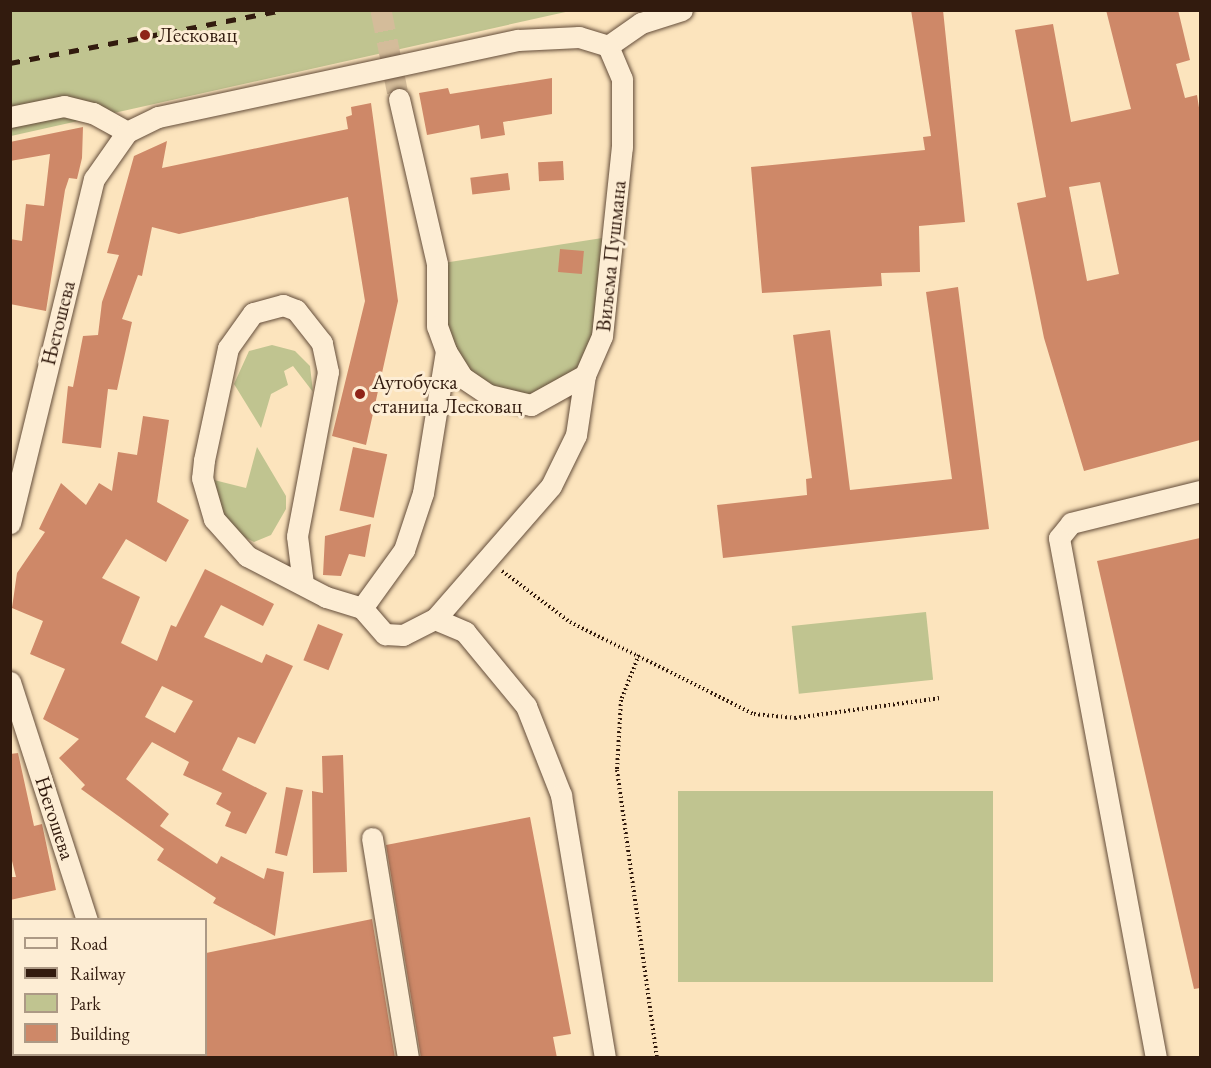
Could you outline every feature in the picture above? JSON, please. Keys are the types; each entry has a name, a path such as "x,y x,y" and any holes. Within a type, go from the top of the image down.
{"street":[{"path":"10,117 64,106 93,113 127,132 158,117 557,36 608,46 641,23 682,10"},
{"name":"Виљема Пушмана","path":"585,375 599,352 607,313 622,147 622,79 608,46"},
{"path":"399,99 437,264 437,326 446,351 462,377 512,403 531,405 585,375"},
{"name":"Његошева","path":"10,523 17,464 94,178 127,132"},
{"path":"303,584 297,536 328,372 322,343 310,322 283,304 253,313 228,348 202,478 223,535 247,556 303,584 362,608 385,634 403,635 435,619 490,561 551,486 576,435 585,375"},
{"path":"362,608 391,574 408,539 423,493 446,351"},
{"path":"1156,1058 1059,538 1071,523 1200,491"},
{"path":"435,619 465,632 526,706 561,795 605,1058"},
{"name":"Његошева","path":"10,682 86,918"},
{"path":"372,838 408,1058"}],"path":[{"path":"490,561 570,622 754,714 795,718 941,699"},
{"path":"639,655 621,700 617,770 657,1058"}],"green space":[{"path":"11,11 570,11 11,136"},
{"path":"615,236 599,352 531,405 489,395 446,351 437,264"},
{"path":"272,345 295,351 310,366 313,392 293,366 284,371 288,385 271,394 261,428 234,384 249,351"},
{"path":"257,447 286,496 286,509 271,535 254,542 228,529 214,480 246,488"},
{"path":"926,612 933,680 799,694 792,626"},
{"path":"678,791 993,791 993,982 678,982"}],"building":[{"path":"911,10 943,10 965,222 919,226 920,272 881,273 882,286 762,293 751,167 925,150 923,137 931,136"},
{"path":"1106,10 1178,10 1190,60 1176,64 1185,98 1197,95 1200,114 1200,440 1084,471 1044,338 1017,203 1046,197 1015,30 1053,24 1071,122 1131,109","holes":["1100,182 1119,274 1087,281 1069,187"]},
{"path":"552,78 552,114 503,122 505,135 481,139 479,125 427,135 419,93 448,88 450,94"},
{"path":"371,103 398,301 366,445 332,436 365,301 348,197 179,234 152,227 142,276 138,275 122,319 132,322 117,390 108,389 101,448 62,443 68,386 73,387 83,336 98,335 102,302 119,255 107,253 134,156 167,141 162,168 348,129 346,117 352,115 351,107"},
{"path":"83,127 82,158 77,179 69,178 65,190 46,311 10,304 10,239 22,241 26,204 44,206 50,154 10,161 10,142"},
{"path":"563,161 564,180 539,181 538,162"},
{"path":"508,173 510,190 472,195 470,178"},
{"path":"560,249 584,251 582,274 558,272"},
{"path":"958,287 989,529 723,558 717,505 807,495 806,479 812,478 793,335 830,330 850,490 952,479 926,292"},
{"path":"143,416 169,420 157,502 189,520 166,562 126,539 102,578 140,597 121,643 157,661 171,625 176,627 205,569 274,604 263,626 221,605 204,637 262,663 266,654 293,666 255,744 238,737 222,770 267,793 246,834 225,826 231,812 216,804 222,793 183,775 189,762 152,742 126,779 169,814 160,826 217,864 221,856 264,879 267,868 284,872 275,936 213,903 216,898 157,860 164,849 81,789 85,785 59,758 79,739 43,719 65,669 30,654 43,621 12,608 17,573 45,532 39,529 61,483 86,505 99,483 112,491 118,452 137,455","holes":["162,686 193,701 175,733 145,717"]},
{"path":"353,447 387,454 374,518 339,511"},
{"path":"371,524 365,557 349,554 341,576 323,575 325,536"},
{"path":"1200,538 1200,988 1194,989 1097,561"},
{"path":"318,624 343,634 328,670 303,660"},
{"path":"18,753 34,826 42,824 56,890 10,900 10,877 16,877 10,853 10,754"},
{"path":"343,755 347,872 313,873 312,791 323,793 322,756"},
{"path":"286,787 303,790 287,856 275,853"},
{"path":"530,817 571,1034 553,1037 557,1058 421,1058 386,845"},
{"path":"372,919 395,1058 206,1058 207,953"}],"tunnel":[{"path":"381,10 399,99"}],"railway":[{"path":"10,63 283,10"}],"place":[{"name":"Лесковац","path":"145,35"},
{"name":"Аутобуска станица Лесковац","path":"360,394"}]}
